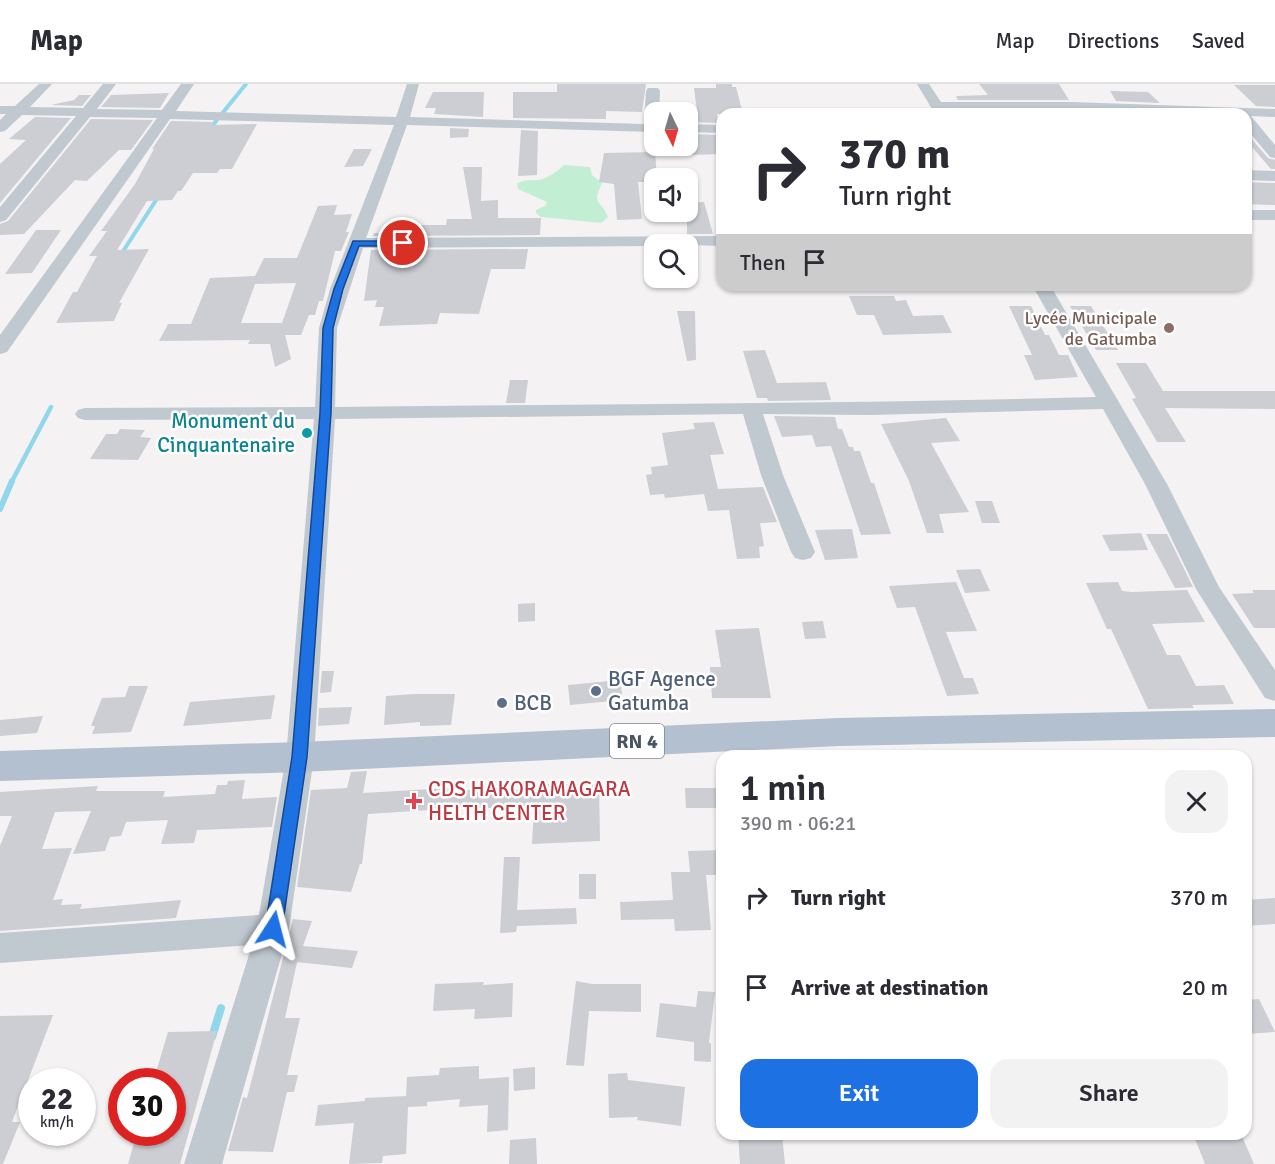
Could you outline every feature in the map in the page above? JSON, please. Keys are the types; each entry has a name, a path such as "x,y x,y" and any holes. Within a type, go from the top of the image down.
{"main road":[{"name":"RN 4","path":"0,766 300,757 839,732 1275,723"}],"street":[{"path":"0,128 46,84"},
{"path":"0,217 110,84"},
{"path":"0,348 188,84"},
{"path":"203,1164 273,929 300,757 325,413 328,328 339,289 402,121 413,84"},
{"path":"923,84 939,108"},
{"path":"653,91 653,102"},
{"path":"1011,108 1082,106 1118,108"},
{"path":"0,110 644,128"},
{"path":"1252,114 1275,113"},
{"path":"1252,125 1270,142 1275,154"},
{"path":"698,128 716,129"},
{"path":"1252,142 1270,142"},
{"path":"1252,175 1275,176"},
{"path":"1252,215 1275,215"},
{"path":"356,243 716,241"},
{"path":"1045,291 1156,484 1208,589 1275,691"},
{"path":"85,414 751,407 869,408 1110,403"},
{"path":"751,407 772,476 803,552"},
{"path":"0,948 273,929"}],"green space":[{"path":"564,165 590,167 592,175 602,183 597,199 608,217 601,223 541,217 536,210 545,206 547,202 518,189 517,184 520,182 542,179"}],"building":[{"path":"557,84 646,84 642,112 606,111 606,119 513,118 513,92 557,92"},
{"path":"716,84 732,84 732,87 736,87 741,108 716,108 716,123 698,122 698,102 696,102 694,88 716,88"},
{"path":"979,84 1059,84 1069,100 958,100 956,96 988,95"},
{"path":"1234,85 1275,85 1275,107 1256,106"},
{"path":"1110,91 1148,92 1160,103 1116,101"},
{"path":"433,92 484,92 483,117 434,114 436,108 425,108"},
{"path":"169,93 160,108 101,107 111,95"},
{"path":"79,95 91,95 82,106 51,105 74,100"},
{"path":"35,117 71,118 0,203 0,164 26,140 9,139"},
{"path":"91,119 153,120 131,150 119,150 87,181 75,180 24,234 0,235 0,224 8,221"},
{"path":"171,121 212,122 210,125 257,124 232,169 220,169 217,173 193,173 172,200 147,201 117,250 149,249 119,303 122,303 114,321 56,323 97,256 89,256 107,231 101,231 135,184 154,149 152,149"},
{"path":"450,128 469,129 468,137 450,138"},
{"path":"521,130 538,131 537,175 518,176"},
{"path":"698,134 716,135 716,154 698,155"},
{"path":"1252,139 1268,158 1275,160 1275,169 1271,169 1252,147"},
{"path":"354,149 372,149 363,166 344,167"},
{"path":"644,152 644,156 655,156 656,168 644,168 644,182 638,182 642,219 617,220 614,184 599,182 604,153"},
{"path":"463,167 482,167 481,201 498,200 498,218 541,218 540,235 373,236 374,233 395,233 397,225 446,225 447,219 472,219"},
{"path":"1252,182 1275,183 1275,205 1252,204"},
{"path":"698,202 704,202 713,234 687,234 687,222 698,222"},
{"path":"337,205 334,215 352,214 346,232 349,232 341,251 335,251 323,301 319,301 315,315 309,315 301,335 285,335 291,359 275,367 270,344 248,344 250,340 159,341 168,324 191,324 210,278 255,276 264,258 297,258 318,206","holes":["296,283 282,323 241,323 255,284"]},
{"path":"36,230 61,230 32,273 5,274"},
{"path":"528,249 525,269 491,269 479,314 440,313 437,324 379,326 384,307 375,307 377,300 364,301 371,250"},
{"path":"849,296 894,296 896,301 906,300 913,316 943,315 952,333 883,335 874,315 857,315"},
{"path":"1009,306 1031,306 1045,335 1049,335 1059,355 1068,355 1078,377 1035,380 1024,355 1032,355"},
{"path":"1070,306 1091,306 1118,350 1096,350"},
{"path":"677,311 695,311 696,360 687,361"},
{"path":"765,350 777,383 826,382 831,400 768,401 767,398 757,398 743,351"},
{"path":"1116,363 1146,363 1163,391 1275,391 1275,409 1165,408 1186,442 1157,442 1132,399 1136,398"},
{"path":"510,380 528,380 525,403 506,403"},
{"path":"774,416 835,417 838,429 842,429 849,447 853,447 854,451 860,451 871,483 874,483 891,534 861,535 831,446 816,447 812,435 782,437"},
{"path":"946,418 960,441 931,443 969,512 939,514 944,533 927,533 909,481 881,424"},
{"path":"714,422 724,454 710,455 718,489 763,487 777,522 760,523 764,546 759,547 760,558 737,559 729,510 708,511 704,494 665,498 664,494 650,495 646,475 652,474 651,467 668,465 662,433 695,429 693,423"},
{"path":"120,429 145,430 140,437 151,438 138,460 90,459 106,434 117,434"},
{"path":"975,501 992,501 1000,523 982,523"},
{"path":"852,529 858,558 825,560 815,530"},
{"path":"1141,533 1148,550 1110,551 1102,535"},
{"path":"1146,534 1167,534 1193,587 1175,588"},
{"path":"980,569 990,591 965,593 956,570"},
{"path":"956,582 977,631 946,632 964,678 973,678 979,694 947,696 915,607 897,608 889,586"},
{"path":"1118,582 1122,591 1187,590 1205,622 1152,624 1167,655 1180,655 1196,686 1224,685 1234,704 1148,709 1111,629 1107,629 1086,583"},
{"path":"1252,590 1275,590 1275,628 1254,628 1232,594 1254,593"},
{"path":"535,603 535,621 518,622 518,604"},
{"path":"823,621 826,638 805,639 802,622"},
{"path":"759,628 771,698 712,698 710,667 721,667 715,630"},
{"path":"322,671 334,671 331,692 320,693"},
{"path":"620,680 623,700 570,705 568,685"},
{"path":"129,686 148,686 131,732 92,734 95,726 91,726 102,698 125,697"},
{"path":"455,694 451,725 420,726 420,722 384,725 386,696"},
{"path":"275,695 271,719 183,726 190,702"},
{"path":"352,707 349,724 318,726 319,708"},
{"path":"43,716 37,733 0,736 0,720"},
{"path":"367,771 363,793 465,787 465,790 534,790 535,784 599,784 600,841 532,844 534,808 461,808 368,814 362,864 360,864 351,892 297,887 311,790 347,788 351,772"},
{"path":"245,780 242,799 277,797 272,827 197,830 194,843 161,844 168,820 126,822 121,836 110,837 105,851 73,854 91,811 55,812 42,849 72,848 53,900 63,899 61,905 82,904 80,909 181,900 176,918 0,931 0,846 12,816 0,816 0,792 98,786 96,791 165,791 163,797 215,794 217,785 227,785 228,781"},
{"path":"685,788 716,788 716,808 686,808"},
{"path":"716,850 716,875 706,875 711,930 675,931 674,919 621,920 620,902 673,900 671,872 690,872 688,851"},
{"path":"504,857 520,857 517,910 576,908 577,924 517,926 516,932 500,933"},
{"path":"579,874 596,874 596,899 579,899"},
{"path":"1275,898 1275,924 1252,926 1252,900"},
{"path":"293,919 312,921 303,946 358,951 352,968 297,962 285,1018 300,1018 287,1075 298,1075 294,1092 287,1092 273,1152 228,1151 243,1097 247,1098"},
{"path":"576,981 592,984 641,984 641,1012 589,1011 584,1066 566,1065"},
{"path":"484,982 483,985 513,983 512,1017 474,1019 475,1009 433,1011 435,984"},
{"path":"698,991 715,992 709,1043 711,1043 711,1062 694,1061 694,1042 656,1037 660,1003 696,1007"},
{"path":"1259,999 1275,1032 1252,1034 1252,1000"},
{"path":"53,1015 33,1068 18,1068 18,1106 12,1122 18,1122 18,1127 3,1164 0,1164 0,1016"},
{"path":"217,1031 186,1142 186,1068 157,1068 168,1032"},
{"path":"479,1066 479,1079 509,1077 508,1130 487,1132 488,1105 459,1107 460,1099 427,1102 427,1106 408,1107 406,1154 383,1156 382,1163 349,1164 354,1123 315,1126 318,1105 365,1101 365,1098 406,1096 407,1077 439,1075 440,1068"},
{"path":"535,1067 535,1089 514,1091 513,1069"},
{"path":"627,1073 628,1080 685,1087 681,1126 637,1120 638,1117 609,1118 608,1074"},
{"path":"536,1138 537,1164 509,1164 510,1140"},
{"path":"738,1140 783,1140 785,1164 740,1164"},
{"path":"1195,1140 1244,1140 1254,1164 1205,1164"},
{"path":"133,1146 185,1146 180,1164 128,1164"}],"waterway":[{"path":"208,131 246,84"},
{"path":"120,256 160,194"},
{"path":"12,482 51,407"},
{"path":"0,509 12,482"},
{"path":"212,1037 221,1008"}],"place":[{"name":"Lycée Municipale de Gatumba","path":"1169,328"},
{"name":"Monument du Cinquantenaire","path":"307,433"},
{"name":"BGF Agence Gatumba","path":"596,691"},
{"name":"BCB","path":"502,703"},
{"name":"CDS HAKORAMAGARA HELTH CENTER","path":"414,801"}],"route":[{"path":"273,929 300,757 325,413 328,328 356,243 403,243"}]}
